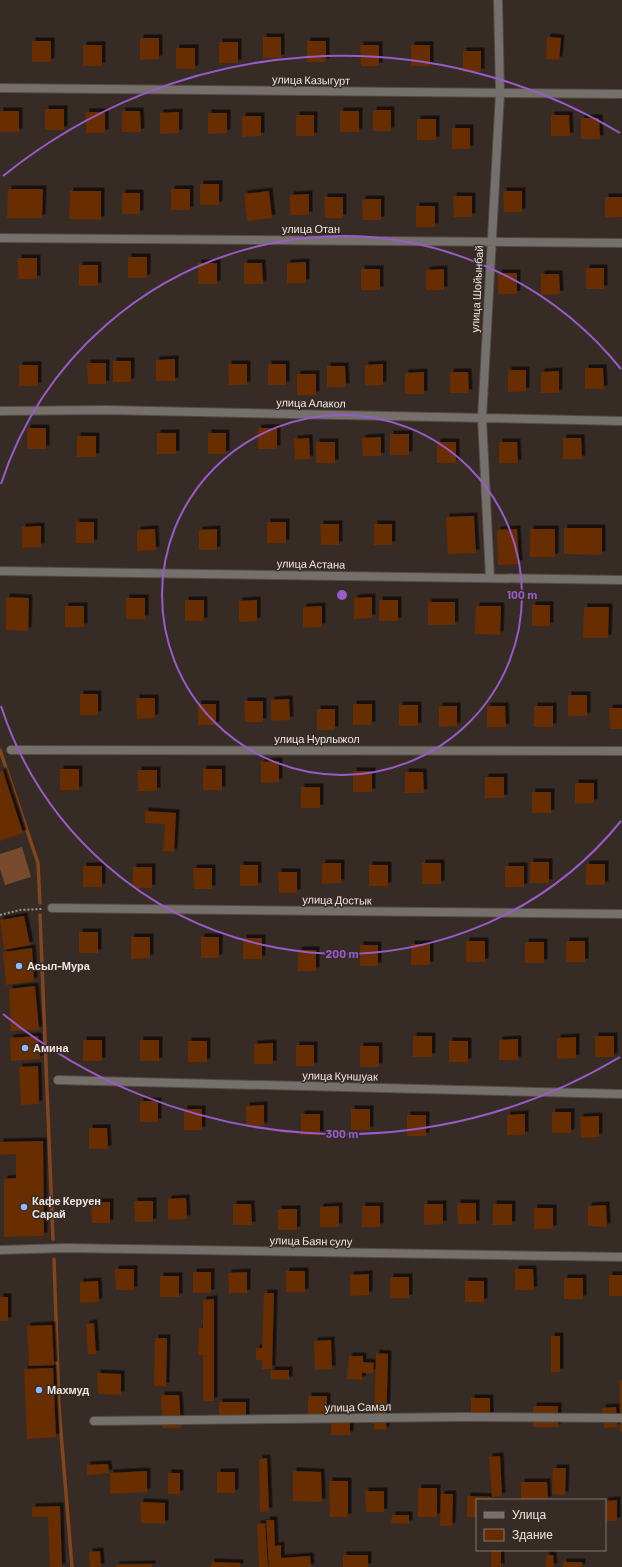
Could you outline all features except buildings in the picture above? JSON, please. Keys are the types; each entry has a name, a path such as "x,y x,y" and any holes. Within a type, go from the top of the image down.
{"street":[{"name":"улица Шойынбай","path":"490,578 482,418 490,241 500,93 498,0"},
{"name":"улица Казыгурт","path":"0,88 622,94"},
{"name":"улица Отан","path":"0,238 622,243"},
{"name":"улица Алакол","path":"0,411 106,410 622,421"},
{"name":"улица Астана","path":"0,571 622,580"},
{"name":"улица Нурлыжол","path":"11,750 622,751"},
{"name":"улица Достык","path":"52,908 622,914"},
{"name":"улица Куншуак","path":"58,1080 622,1094"},
{"name":"улица Баян сулу","path":"0,1250 65,1248 622,1257"},
{"name":"улица Самал","path":"94,1421 462,1417 622,1418"}],"path":[{"path":"0,915 20,910 52,908"}],"shaded area":[{"path":"22,847 31,877 5,885 0,869 0,854"}],"waterway":[{"path":"0,750 38,863 40,903"},
{"path":"40,915 53,1239"},
{"path":"54,1259 59,1408 72,1567"}],"place":[{"name":"Асыл-Мура","path":"19,966"},
{"name":"Амина","path":"25,1048"},
{"name":"Кафе Керуен Сарай","path":"24,1207"},
{"name":"Махмуд","path":"39,1390"}]}
